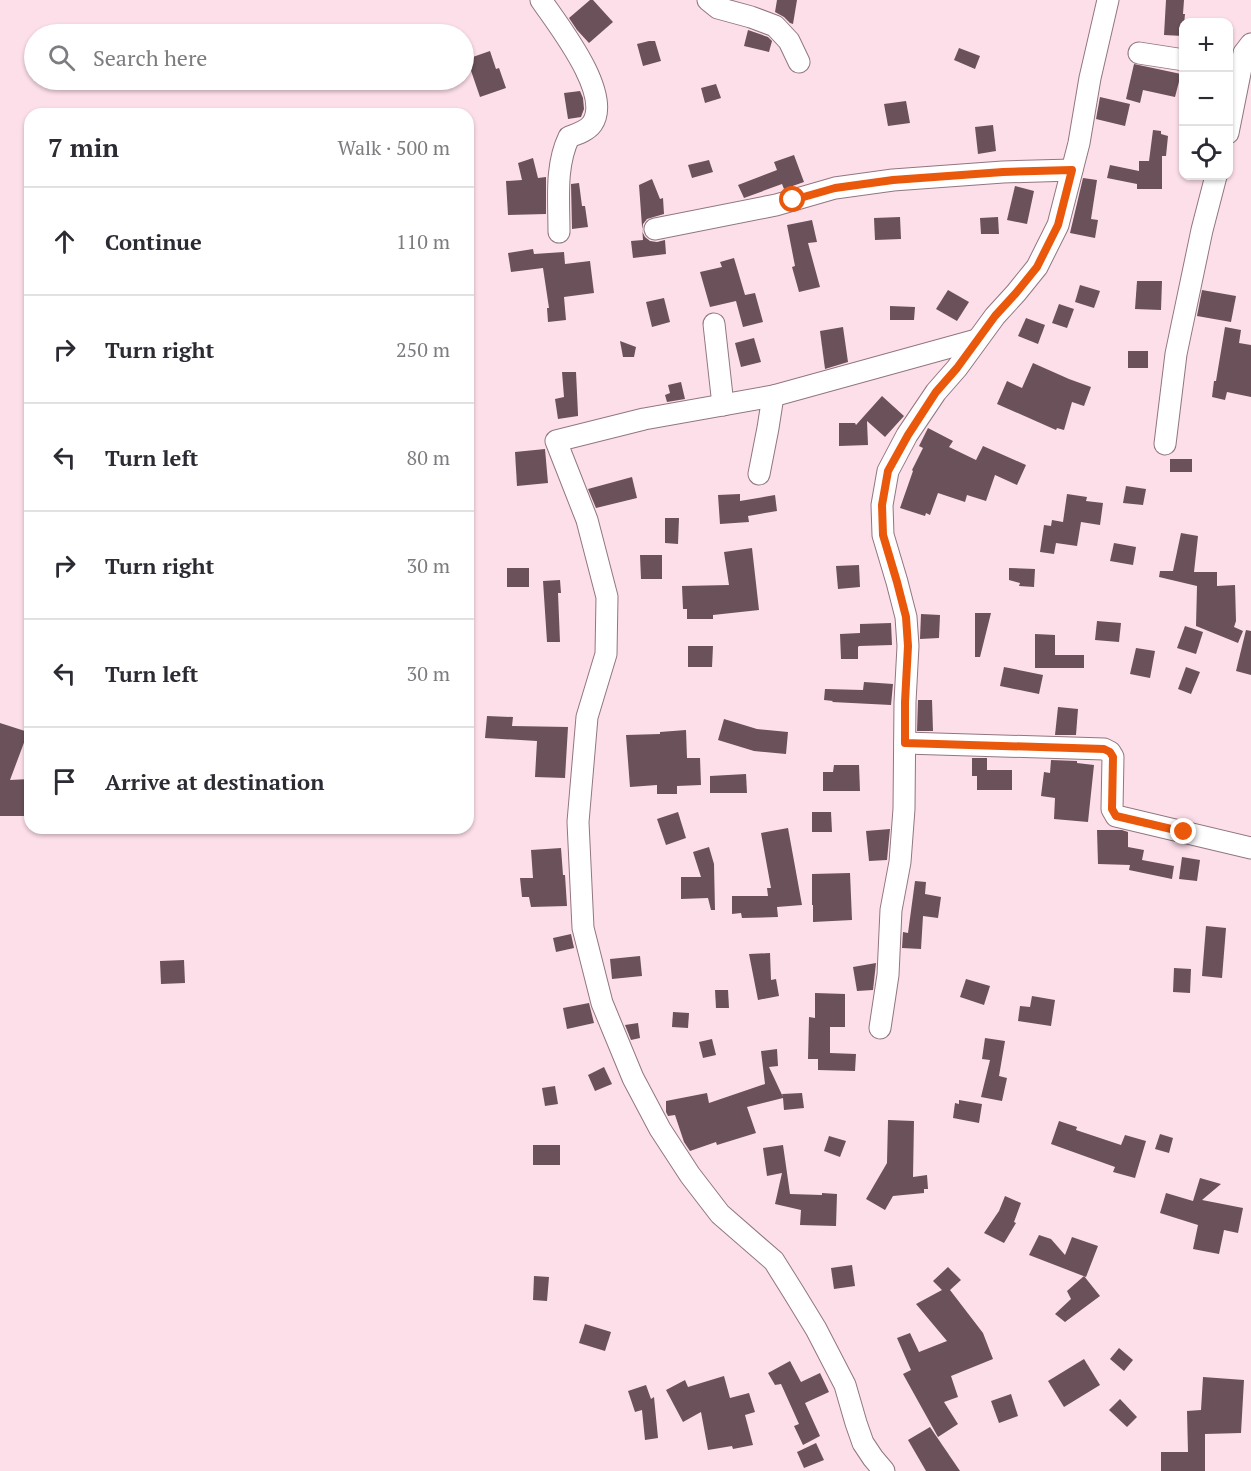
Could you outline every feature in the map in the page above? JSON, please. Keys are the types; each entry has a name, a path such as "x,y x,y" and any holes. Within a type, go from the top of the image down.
{"street":[{"path":"541,0 579,57 591,80 597,105 597,113 592,125 568,137 563,150 559,167 559,232"},
{"path":"708,0 718,8 751,16 776,26 789,41 799,62"},
{"path":"880,1028 888,975 891,910 900,862 908,646 906,617 883,535 882,505 888,471 936,392 1037,267 1058,225 1079,143 1090,78 1108,0"},
{"path":"1229,126 1235,67 1251,44"},
{"path":"1139,53 1179,59"},
{"path":"655,229 776,206 835,188 893,180 1072,170"},
{"path":"1165,444 1176,354 1215,180"},
{"path":"714,324 723,405"},
{"path":"884,1471 863,1443 845,1385 816,1329 774,1261 720,1214 690,1175 660,1129 633,1078 602,1003 583,928 578,822 587,717 606,654 607,597 587,520 556,441 644,419 773,396 976,340"},
{"path":"759,474 773,396"},
{"path":"905,743 1104,749 1113,757 1112,809 1116,816 1251,848"}],"building":[{"path":"593,0 613,22 589,43 569,18"},
{"path":"777,0 797,0 793,24 775,12"},
{"path":"1166,0 1184,0 1185,18 1179,18 1179,36 1164,35"},
{"path":"748,30 768,37 772,41 769,52 744,46"},
{"path":"655,41 661,61 643,66 637,44"},
{"path":"959,48 980,56 975,69 954,60"},
{"path":"490,51 506,88 480,97 474,79 474,57"},
{"path":"1134,64 1179,74 1175,97 1143,90 1140,103 1126,99"},
{"path":"716,84 721,98 705,103 701,88"},
{"path":"580,91 584,109 581,117 568,119 564,93"},
{"path":"1100,97 1130,104 1125,126 1096,119"},
{"path":"906,101 910,123 888,126 884,104"},
{"path":"993,125 996,151 978,154 975,127"},
{"path":"1153,130 1161,131 1161,134 1168,136 1166,156 1162,156 1162,189 1137,189 1137,184 1107,178 1110,165 1139,171 1139,161 1149,161"},
{"path":"794,155 804,182 784,189 782,184 744,198 738,185 777,170 774,162"},
{"path":"533,158 538,178 546,177 546,214 508,215 506,181 522,180 518,163"},
{"path":"709,160 713,172 692,178 688,165"},
{"path":"1083,178 1097,180 1091,219 1098,220 1095,238 1070,233"},
{"path":"652,179 660,199 663,198 664,214 647,219 642,229 639,185"},
{"path":"579,183 588,227 572,229 571,184"},
{"path":"1015,186 1034,191 1027,224 1007,220"},
{"path":"900,217 901,239 875,240 874,218"},
{"path":"998,217 999,234 981,234 980,218"},
{"path":"812,220 817,242 808,243 820,287 799,292 792,267 795,266 787,225"},
{"path":"642,232 650,241 665,240 666,254 633,258 631,241 643,240"},
{"path":"533,249 534,254 564,252 565,264 590,261 594,293 564,297 566,320 548,322 547,308 549,308 543,268 511,272 508,253"},
{"path":"734,258 745,295 755,293 763,322 743,327 736,301 710,307 700,272 722,267 720,262"},
{"path":"1137,281 1162,281 1161,310 1135,309"},
{"path":"1080,285 1100,291 1094,308 1075,302"},
{"path":"948,290 969,302 957,321 936,309"},
{"path":"1202,290 1236,296 1231,322 1197,316"},
{"path":"664,298 670,322 652,327 646,302"},
{"path":"1059,304 1074,309 1067,328 1052,323"},
{"path":"890,306 915,307 914,320 890,320"},
{"path":"1026,318 1045,325 1038,344 1018,336"},
{"path":"843,327 848,362 825,369 820,331"},
{"path":"1225,327 1241,330 1239,343 1251,345 1251,397 1227,392 1225,400 1212,397"},
{"path":"754,338 761,362 741,367 735,343"},
{"path":"620,341 636,347 634,357 623,357"},
{"path":"1128,351 1148,351 1148,368 1128,368"},
{"path":"1033,363 1091,387 1084,406 1072,402 1064,430 1057,428 1056,430 997,404 1007,381 1022,388"},
{"path":"562,372 576,372 578,416 558,419 555,399 564,397"},
{"path":"681,382 685,399 667,402 665,395 670,393 668,385"},
{"path":"882,396 904,416 885,437 867,421 868,445 839,446 839,423 855,423 856,425"},
{"path":"928,428 953,441 949,447 976,460 983,446 1026,465 1017,485 995,475 986,501 967,495 965,502 938,493 930,515 926,513 925,516 900,508 912,470 923,448 919,446"},
{"path":"545,449 548,483 517,486 515,452"},
{"path":"1170,459 1192,459 1192,472 1170,472"},
{"path":"632,477 637,498 596,508 588,489"},
{"path":"1126,486 1146,489 1143,505 1123,503"},
{"path":"740,494 740,501 775,495 777,511 748,516 749,522 720,524 718,495"},
{"path":"1067,494 1087,497 1086,501 1103,503 1100,525 1081,522 1077,546 1056,543 1054,554 1040,552 1044,525 1051,526 1052,520 1063,522"},
{"path":"665,518 679,518 678,544 665,543"},
{"path":"1181,533 1198,536 1194,572 1217,572 1217,586 1235,585 1236,621 1234,627 1243,631 1238,643 1196,626 1197,586 1159,577 1160,571 1173,571"},
{"path":"1114,543 1136,547 1133,565 1110,561"},
{"path":"752,548 759,610 713,615 713,619 687,619 687,609 683,609 682,586 729,585 724,552"},
{"path":"640,555 662,555 662,579 641,579"},
{"path":"859,565 860,587 838,589 836,566"},
{"path":"507,568 529,568 529,587 507,587"},
{"path":"1009,568 1035,569 1034,587 1019,586 1020,583 1009,580"},
{"path":"560,580 561,593 558,593 560,642 547,642 543,581"},
{"path":"975,613 991,613 980,657 975,657"},
{"path":"921,614 940,615 939,638 920,639"},
{"path":"1097,621 1121,623 1119,642 1095,640"},
{"path":"891,623 892,645 859,646 858,659 841,659 840,634 860,633 860,624"},
{"path":"1185,626 1203,632 1196,654 1177,648"},
{"path":"1246,630 1251,631 1251,675 1236,671"},
{"path":"1035,634 1055,635 1055,655 1084,655 1084,668 1035,668"},
{"path":"688,646 713,646 712,667 688,667"},
{"path":"1136,648 1155,651 1150,678 1130,674"},
{"path":"1004,667 1043,675 1039,694 1000,686"},
{"path":"1186,667 1200,672 1191,694 1178,689"},
{"path":"864,682 893,684 891,705 824,700 825,689 863,690"},
{"path":"918,700 932,700 933,731 917,731"},
{"path":"1058,707 1078,709 1076,735 1055,735"},
{"path":"487,716 513,717 512,726 568,727 565,778 535,777 537,741 485,738"},
{"path":"724,719 757,729 788,732 786,754 754,751 718,740"},
{"path":"0,723 24,731 24,743 10,780 24,779 24,816 0,816"},
{"path":"686,730 687,758 700,758 701,785 677,786 677,794 657,794 657,785 630,787 626,735 660,734 660,732"},
{"path":"972,758 987,758 987,770 1012,770 1012,790 977,790 977,776 972,776"},
{"path":"1051,760 1077,761 1077,763 1094,765 1088,822 1054,819 1055,798 1041,796 1044,772 1050,773"},
{"path":"834,765 859,765 860,791 823,791 823,772 833,772"},
{"path":"746,774 747,793 710,793 710,776"},
{"path":"678,812 686,838 666,845 657,819"},
{"path":"812,812 831,812 832,832 812,832"},
{"path":"788,828 802,905 777,907 778,917 742,918 741,913 732,914 732,896 768,896 767,888 771,888 761,833"},
{"path":"890,829 887,860 869,861 866,831"},
{"path":"1097,830 1128,832 1128,847 1144,850 1142,860 1174,866 1172,879 1129,870 1130,865 1098,864"},
{"path":"709,847 714,864 715,910 711,910 708,898 681,899 681,877 701,877 693,852"},
{"path":"561,848 567,906 531,907 529,897 522,897 520,878 533,878 531,850"},
{"path":"1182,857 1200,860 1197,881 1179,879"},
{"path":"850,873 852,920 813,922 812,874"},
{"path":"915,881 926,882 925,894 941,897 938,918 923,916 921,949 902,948 903,932 908,933"},
{"path":"1206,926 1226,928 1222,978 1202,976"},
{"path":"571,934 574,948 556,952 553,938"},
{"path":"770,953 771,980 776,979 779,996 758,1000 749,954"},
{"path":"640,956 642,976 612,979 610,959"},
{"path":"184,960 185,983 161,984 160,961"},
{"path":"876,963 873,990 857,991 853,967"},
{"path":"1174,968 1191,969 1190,993 1173,992"},
{"path":"966,979 990,986 984,1005 960,997"},
{"path":"715,990 728,990 729,1008 716,1008"},
{"path":"815,993 845,994 845,1027 830,1027 830,1053 856,1054 855,1071 818,1070 818,1059 808,1059 809,1017 815,1018"},
{"path":"1032,996 1055,1000 1051,1026 1018,1021 1020,1006 1030,1007"},
{"path":"589,1003 594,1023 567,1029 563,1008"},
{"path":"673,1012 689,1013 688,1028 672,1027"},
{"path":"638,1023 640,1038 631,1040 625,1025"},
{"path":"985,1038 1005,1041 999,1076 1007,1078 1002,1101 981,1097 990,1060 982,1059"},
{"path":"712,1039 716,1055 703,1058 699,1042"},
{"path":"777,1049 778,1066 769,1067 783,1097 782,1094 802,1093 804,1108 784,1110 783,1098 747,1107 756,1133 717,1145 716,1142 690,1151 684,1142 675,1115 668,1116 666,1112 666,1101 707,1093 709,1103 765,1084 761,1051"},
{"path":"604,1067 612,1084 595,1091 588,1075"},
{"path":"555,1086 558,1104 545,1106 542,1088"},
{"path":"959,1100 982,1104 979,1123 953,1118 955,1103 959,1104"},
{"path":"888,1120 914,1121 913,1177 927,1175 928,1189 924,1189 924,1193 893,1196 885,1210 866,1199 887,1163"},
{"path":"1059,1121 1077,1127 1076,1130 1121,1145 1125,1135 1146,1141 1135,1178 1113,1172 1115,1167 1051,1144"},
{"path":"1160,1134 1173,1138 1169,1153 1155,1149"},
{"path":"829,1136 846,1141 840,1157 824,1151"},
{"path":"533,1145 560,1145 560,1165 533,1165"},
{"path":"783,1145 790,1194 837,1194 836,1226 800,1225 801,1210 775,1204 782,1173 767,1176 763,1148"},
{"path":"1200,1178 1221,1184 1202,1200 1243,1208 1238,1233 1224,1230 1219,1254 1193,1249 1198,1225 1160,1213 1166,1193 1193,1201"},
{"path":"1005,1196 1021,1203 1014,1222 1016,1223 1004,1243 984,1233 999,1211"},
{"path":"1039,1235 1051,1239 1065,1255 1072,1237 1098,1246 1086,1277 1029,1255"},
{"path":"852,1265 855,1286 834,1289 831,1268"},
{"path":"948,1267 961,1280 950,1290 983,1333 993,1359 951,1376 958,1397 944,1402 958,1424 938,1437 903,1374 911,1370 897,1338 910,1333 919,1352 947,1341 916,1304 942,1290 933,1281"},
{"path":"534,1276 549,1277 547,1301 533,1300"},
{"path":"1084,1276 1100,1296 1065,1322 1055,1314 1071,1299 1067,1291"},
{"path":"585,1324 611,1332 605,1351 579,1343"},
{"path":"1119,1348 1133,1360 1124,1371 1110,1359"},
{"path":"1084,1359 1100,1385 1064,1407 1048,1381"},
{"path":"790,1361 801,1382 820,1373 829,1392 805,1403 820,1436 803,1445 794,1426 799,1424 781,1384 775,1385 768,1373"},
{"path":"724,1376 730,1398 749,1393 755,1412 745,1415 753,1445 708,1450 701,1412 683,1422 666,1390 685,1380 688,1387"},
{"path":"1203,1377 1244,1380 1241,1433 1205,1434 1205,1471 1161,1471 1161,1452 1188,1452 1187,1411 1201,1410"},
{"path":"646,1385 651,1399 654,1397 658,1438 645,1440 642,1410 635,1412 628,1391"},
{"path":"1011,1394 1018,1416 999,1423 991,1401"},
{"path":"1120,1399 1137,1417 1127,1427 1109,1410"},
{"path":"930,1427 960,1471 926,1471 908,1440"},
{"path":"816,1443 824,1460 804,1468 797,1452"}],"route":[{"path":"793,200 835,188 893,180 1003,172 1072,170 1058,225 1037,267 995,316 957,368 936,392 888,471 882,505 883,535 906,617 908,646 905,743 1104,749 1113,757 1112,809 1116,816 1184,832"}]}
